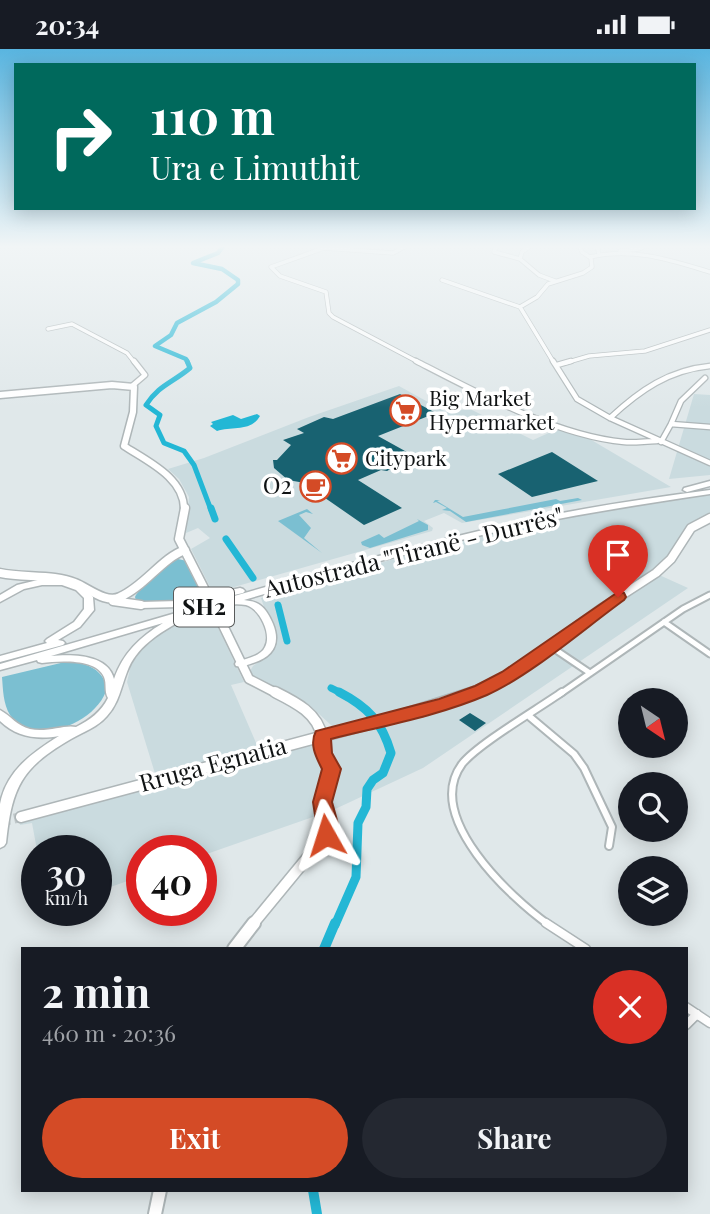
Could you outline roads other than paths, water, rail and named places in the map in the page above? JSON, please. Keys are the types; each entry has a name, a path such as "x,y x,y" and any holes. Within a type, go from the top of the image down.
{"highway":[{"name":"Autostrada \"Tiranë - Durrës\"","path":"3,664 27,652 495,523 580,505 710,488"},
{"name":"Autostrada \"Tiranë - Durrës\"","path":"3,664 203,608 217,609 479,532 710,488"},
{"path":"0,599 24,586 46,582 71,584 88,594 91,605 82,621 27,652"},
{"path":"141,605 179,604 255,589"},
{"path":"217,609 248,603 258,608 264,616 272,639 271,647 261,657 240,663"},
{"path":"0,843 6,799 13,781 25,765 51,745 104,713 115,696 126,661 144,641 168,624 203,608"},
{"path":"0,714 12,727 20,731 57,733 78,727 97,715 108,702 112,689 109,675 104,668 86,660 51,658 3,664"}],"main road":[{"path":"0,395 112,385 132,386 135,389 131,404 133,412 124,446 161,469 180,490 185,506 179,539 164,563"},
{"path":"236,947 326,835 328,824 323,802 331,769 323,753 322,736 481,690 508,676 659,571 676,554 691,528 710,518"},
{"path":"179,539 207,594"},
{"path":"141,605 135,604 132,598 143,583 164,563 185,550"},
{"path":"164,563 177,557 191,559"},
{"path":"0,573 72,581 106,598 141,605"},
{"path":"106,598 117,599 143,583"},
{"name":"Rruga Egnatia","path":"21,817 322,736 318,722 307,710 253,682 240,663 217,609"},
{"path":"155,1214 160,1192"}],"street":[{"path":"327,299 332,317 516,409 606,441 632,444 659,441 671,424 681,401 705,378"},
{"path":"498,299 520,307 577,399 610,418 710,463"},
{"path":"520,307 530,299"},
{"path":"48,328 72,324 124,351 145,375 132,386"},
{"path":"557,365 589,356 645,351 710,330"},
{"path":"610,418 649,384 683,368 710,366"},
{"path":"671,424 710,426"},
{"path":"583,947 531,913 495,880 470,846 453,800 452,789 458,770 470,756 664,622 710,595"},
{"path":"664,622 710,654"},
{"path":"550,646 590,673"},
{"path":"530,717 574,754 584,768 612,827 609,846"},
{"path":"688,1008 710,1023"},
{"path":"688,1023 697,1014"}],"waterway":[{"path":"187,361 155,346 171,335 177,323 219,299"},
{"path":"187,361 190,368 161,388 146,405 160,415 156,426 164,443 184,451 194,465 211,510"},
{"path":"211,508 215,519"},
{"path":"226,539 253,578"},
{"path":"278,605 287,641"},
{"path":"331,688 339,692"},
{"path":"335,925 356,877 358,823 366,807 367,789 373,780 383,773 391,753 373,717 358,703 339,692"},
{"path":"339,692 343,694"},
{"path":"325,947 335,923"},
{"path":"313,1192 317,1214"}],"tunnel":[{"path":"0,822 21,817"}],"place":[{"name":"Big Market Hypermarket","path":"406,411"},
{"name":"Citypark","path":"342,459"},
{"name":"O2","path":"315,486"}]}
